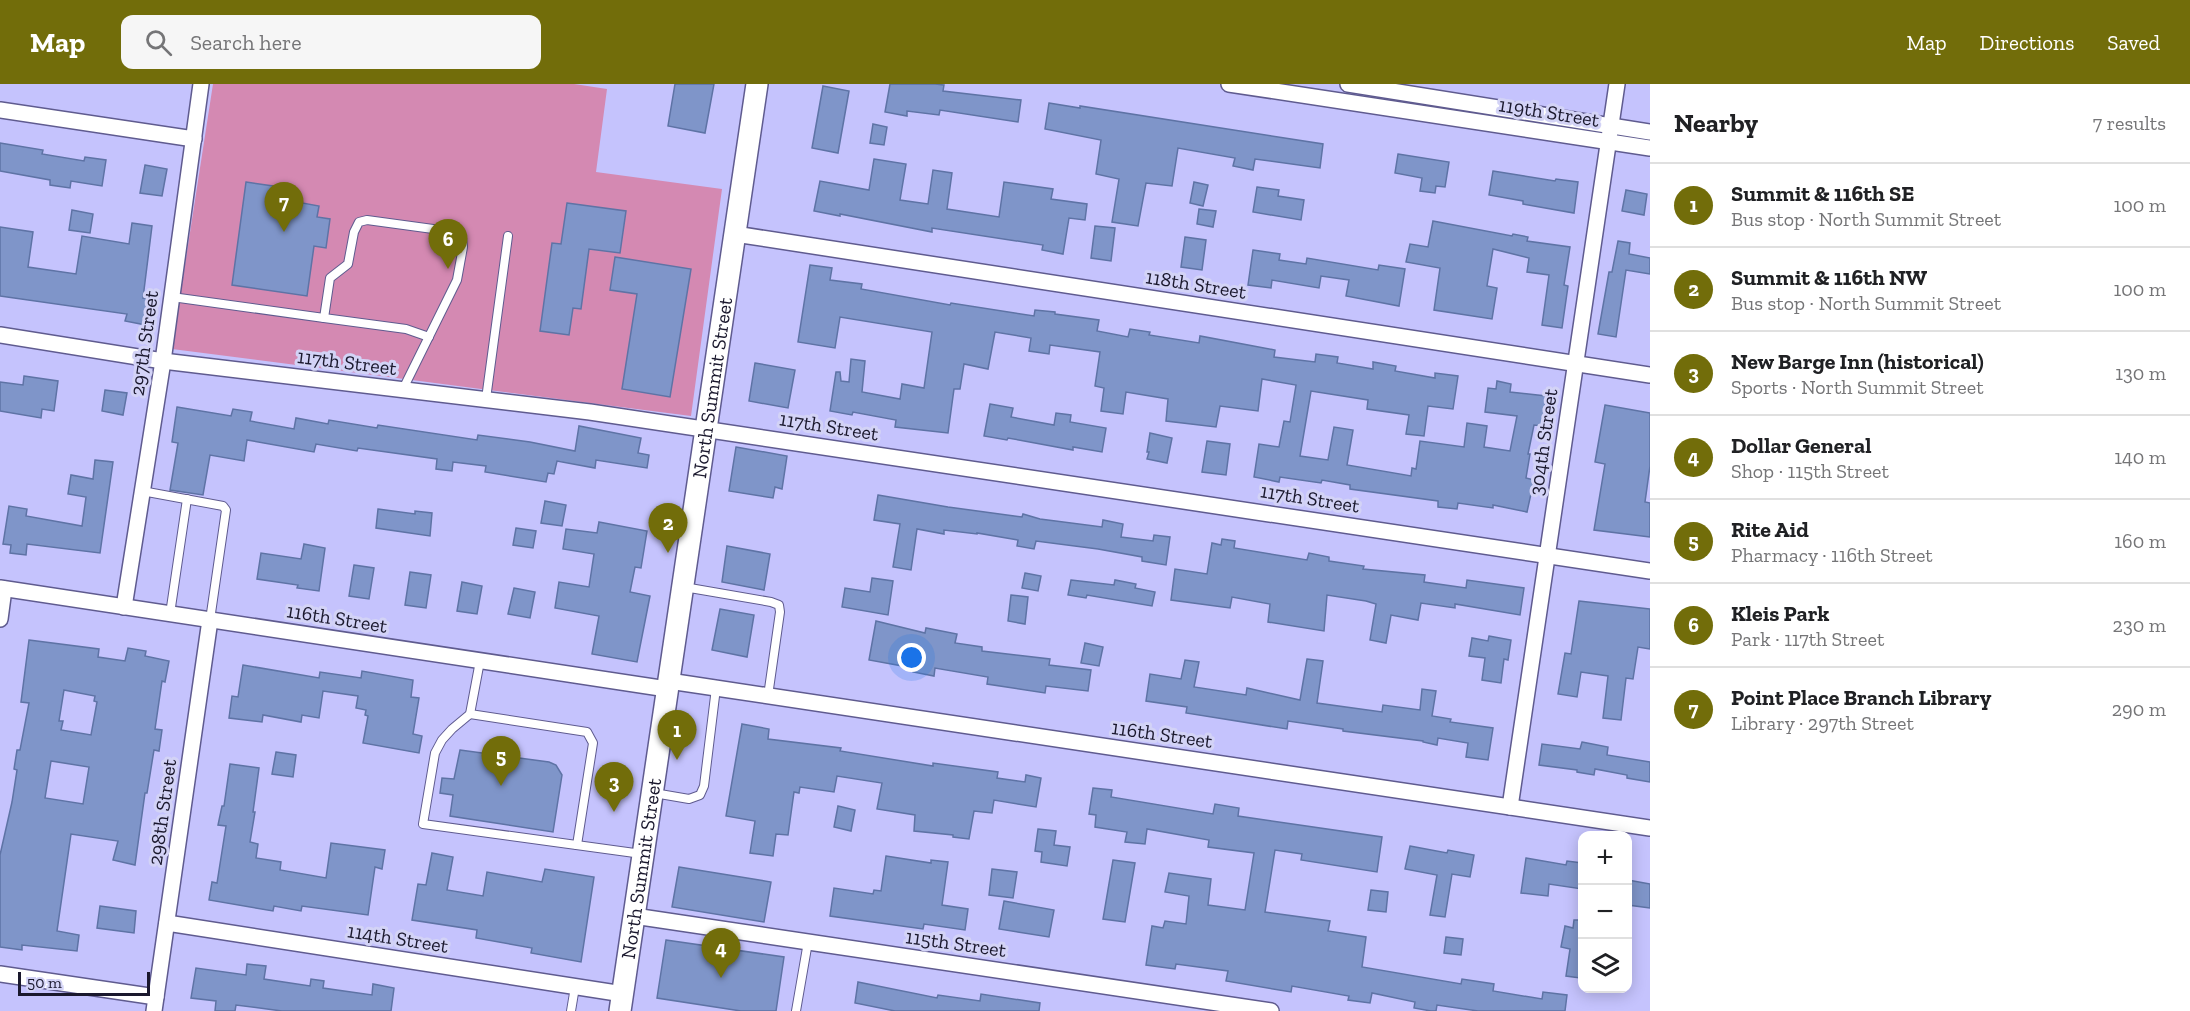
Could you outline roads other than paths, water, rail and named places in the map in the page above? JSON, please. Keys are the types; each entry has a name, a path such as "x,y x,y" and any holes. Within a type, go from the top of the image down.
{"main road":[{"name":"North Summit Street","path":"622,1003 757,84"}],"street":[{"name":"297th Street","path":"124,607 163,360 201,84"},
{"name":"119th Street","path":"1229,84 1650,148"},
{"name":"119th Street","path":"1348,84 1650,132"},
{"name":"304th Street","path":"1510,807 1617,84"},
{"path":"0,110 194,139"},
{"name":"118th Street","path":"735,234 1650,375"},
{"name":"117th Street","path":"0,335 163,360 590,412 1650,571"},
{"path":"0,619 2,588"},
{"name":"116th Street","path":"2,588 480,661 668,685 716,688 1650,828"},
{"name":"298th Street","path":"155,1004 210,620"},
{"name":"115th Street","path":"634,916 1271,1011"},
{"name":"114th Street","path":"167,923 575,987 622,1003"},
{"path":"0,974 155,1004"}],"lane":[{"path":"324,318 330,278 348,264 354,232 359,222 368,220 455,232 462,238 463,247 457,280 402,389"},
{"path":"486,399 508,236"},
{"path":"172,297 406,329 429,337"},
{"path":"142,491 223,506 226,510 210,620"},
{"path":"170,614 187,499"},
{"path":"682,587 779,605 780,612 768,696"},
{"path":"480,661 470,714 442,740 435,753 423,824 643,854"},
{"path":"652,793 689,799 700,795 704,786 716,688"},
{"path":"470,714 587,732 593,742 577,845"},
{"path":"796,1011 808,942"},
{"path":"572,1011 575,987"}],"place":[{"name":"Point Place Branch Library","path":"284,232"},
{"name":"Kleis Park","path":"448,269"},
{"name":"Summit & 116th NW","path":"668,553"},
{"name":"Summit & 116th SE","path":"677,760"},
{"name":"Rite Aid","path":"501,786"},
{"name":"New Barge Inn (historical)","path":"614,812"},
{"name":"Dollar General","path":"721,978"}]}
